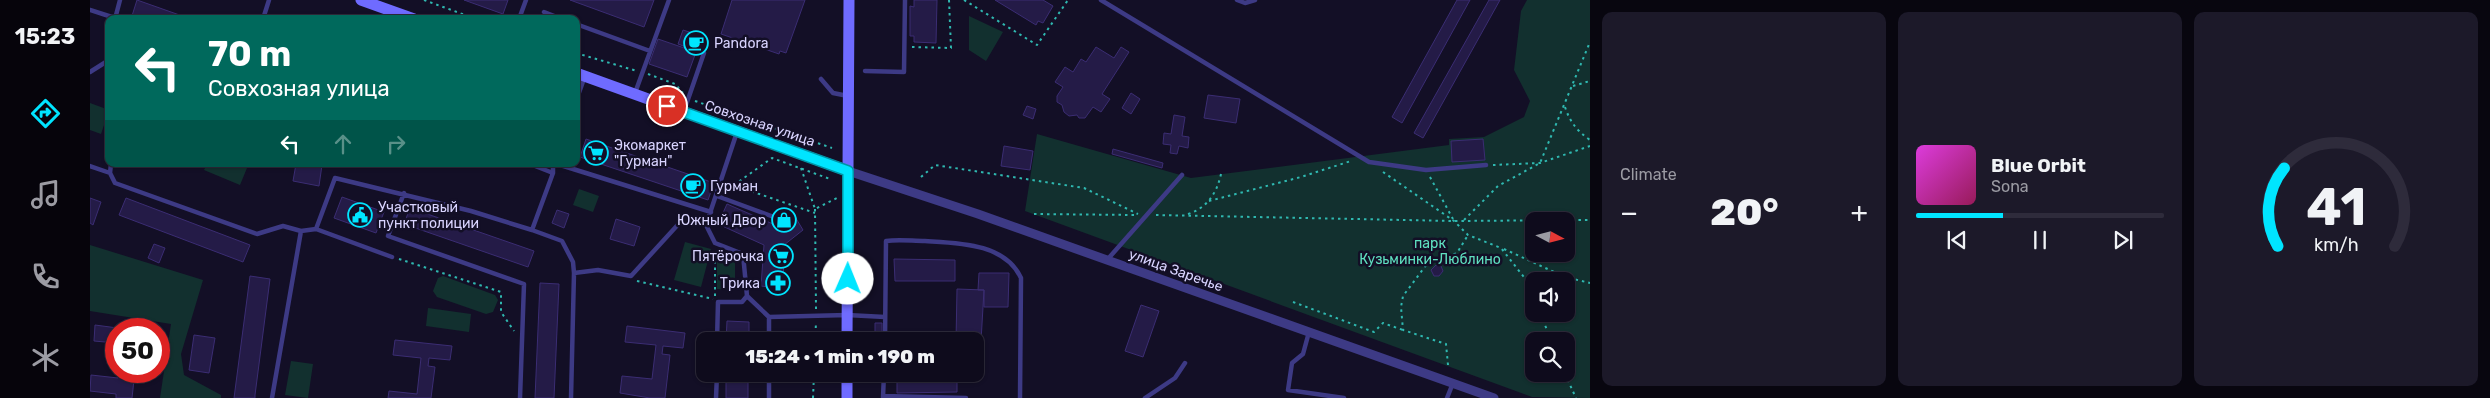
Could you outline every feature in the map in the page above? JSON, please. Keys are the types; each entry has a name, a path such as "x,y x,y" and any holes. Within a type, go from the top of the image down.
{"main road":[{"path":"361,0 382,4 405,15"},
{"path":"847,332 850,97 849,0"},
{"name":"Совхозная улица","path":"581,75 848,171"},
{"path":"847,382 847,398"}],"street":[{"name":"улица Заречье","path":"848,171 1106,260 1494,398"}],"lane":[{"path":"116,15 120,0"},
{"path":"264,15 269,0"},
{"path":"520,15 526,0"},
{"path":"634,95 669,0"},
{"path":"865,71 904,72 905,0"},
{"path":"1101,0 1369,162 1426,170 1486,166"},
{"path":"1237,0 1245,3 1255,0"},
{"path":"90,10 106,15"},
{"path":"544,12 552,15"},
{"path":"580,25 650,51"},
{"path":"684,112 704,53"},
{"path":"90,72 105,63"},
{"path":"821,79 833,92 850,97"},
{"path":"706,226 737,132"},
{"path":"90,166 110,173"},
{"path":"111,167 110,173 115,183 257,234 283,226 301,231 316,229 392,257"},
{"path":"538,167 553,173"},
{"path":"532,230 554,167"},
{"path":"565,167 711,212"},
{"path":"1106,260 1182,175"},
{"path":"316,229 335,178 404,193 532,230 562,241 573,262 574,273 571,398"},
{"path":"404,193 388,236 524,284 520,398"},
{"path":"716,196 774,216"},
{"path":"574,273 598,270 631,276 684,218 706,226 715,243 743,254 747,296 769,317 847,315 885,317"},
{"path":"272,398 301,231"},
{"path":"885,332 886,241 964,243 988,250 1016,266 1021,278 1020,398"},
{"path":"717,332 716,301 742,302 747,296"},
{"path":"769,317 769,332"},
{"path":"1309,332 1303,354 1292,363 1288,390 1344,398"},
{"path":"1145,398 1175,378 1186,363"},
{"path":"716,398 717,382"},
{"path":"769,382 769,398"},
{"path":"884,382 883,397 966,398"},
{"path":"1448,398 1453,383"}],"path":[{"path":"424,0 465,15"},
{"path":"904,47 951,48 949,0"},
{"path":"964,0 1037,45 1068,0"},
{"path":"1540,163 1565,107 1590,42"},
{"path":"580,54 675,84 688,99 832,148"},
{"path":"1572,86 1590,81"},
{"path":"1565,107 1574,126 1590,140"},
{"path":"1464,220 1498,186 1540,163 1590,146"},
{"path":"734,185 772,158 830,179"},
{"path":"1209,201 1301,177 1361,158"},
{"path":"1369,162 1454,221 1468,234 1565,278 1590,283"},
{"path":"1486,166 1540,163"},
{"path":"921,177 935,165 1084,188 1140,215 1034,214"},
{"path":"801,168 815,209 815,332"},
{"path":"1426,170 1454,221"},
{"path":"1186,215 1197,211 1209,201 1219,184 1221,174"},
{"path":"722,181 815,213"},
{"path":"815,209 840,196"},
{"path":"1148,215 1454,221 1590,220"},
{"path":"1403,330 1401,307 1403,296 1428,264 1457,254 1468,234"},
{"path":"631,276 631,280 716,301 715,243"},
{"path":"1502,248 1525,278"},
{"path":"392,257 432,268 501,292 501,312 522,342"},
{"path":"1293,302 1374,332 1383,324 1446,344 1448,365"},
{"path":"813,398 814,382"},
{"path":"1569,382 1576,398"}],"green space":[{"name":"парк Кузьминки-Люблино","path":"1527,0 1590,0 1590,398 1532,397 1025,211 1037,134 1191,178 1449,145 1449,139 1484,137 1524,117 1530,101 1514,70 1521,11"},
{"path":"969,16 1003,32 986,61 969,50"},
{"path":"90,103 105,109 105,122 101,134 90,130"},
{"path":"206,167 247,168 240,185 204,170"},
{"path":"579,189 599,196 593,212 573,205"},
{"path":"685,242 711,249 701,287 674,280"},
{"path":"90,245 203,280 181,354 184,375 221,395 221,398 160,398 162,383 170,383 170,318 134,318 90,311"},
{"path":"717,254 735,254 735,290 717,289"},
{"path":"443,276 495,295 498,300 493,312 486,314 437,297 433,291 438,278"},
{"path":"428,308 471,314 469,332 426,326"},
{"path":"291,361 313,364 308,398 285,395"}],"building":[{"path":"137,0 180,15 132,15"},
{"path":"464,0 508,0 503,14"},
{"path":"570,0 654,0 644,27"},
{"path":"732,0 805,0 786,53 780,51 779,54 721,34"},
{"path":"914,0 937,0 936,43 914,42 914,36 910,36 910,6 914,7"},
{"path":"995,0 1043,0 1053,6 1043,23 1038,21 1036,25"},
{"path":"1457,0 1470,0 1402,123 1392,117"},
{"path":"1489,0 1500,0 1423,138 1414,133"},
{"path":"683,30 702,36 697,51 678,44"},
{"path":"658,39 696,52 687,77 649,64"},
{"path":"1096,47 1114,58 1121,47 1129,52 1102,94 1110,99 1101,112 1093,107 1085,118 1079,118 1077,115 1069,116 1064,112 1062,105 1057,102 1057,96 1063,87 1055,82 1065,67 1073,72 1081,59 1086,62"},
{"path":"1131,93 1140,99 1131,114 1122,108"},
{"path":"1208,95 1240,99 1236,123 1204,118"},
{"path":"1027,106 1036,109 1033,119 1023,115"},
{"path":"1174,115 1185,117 1182,136 1189,137 1188,148 1179,146 1177,154 1170,153 1171,145 1163,144 1164,133 1171,134"},
{"path":"586,139 714,183 708,200 580,157"},
{"path":"1483,139 1485,160 1452,162 1451,141"},
{"path":"1004,146 1033,151 1030,170 1001,166"},
{"path":"1113,149 1163,163 1162,168 1112,154"},
{"path":"295,167 322,167 319,186 293,181"},
{"path":"342,197 384,212 376,233 334,218"},
{"path":"90,198 101,202 93,225 90,223"},
{"path":"126,198 250,245 243,262 119,215"},
{"path":"727,204 773,224 791,210 803,230 784,245 783,289 761,286 764,245 718,224"},
{"path":"410,208 534,251 528,267 404,224"},
{"path":"557,210 569,214 564,228 552,223"},
{"path":"616,219 640,227 634,246 610,239"},
{"path":"154,244 165,248 159,263 148,258"},
{"path":"894,259 955,260 955,281 895,281"},
{"path":"1436,265 1441,266 1443,271 1439,276 1434,276 1431,270"},
{"path":"979,273 1009,273 1008,307 984,307 984,290 978,290"},
{"path":"250,276 270,279 255,398 234,398"},
{"path":"540,283 559,284 554,398 535,398"},
{"path":"957,289 984,290 982,332 956,332"},
{"path":"1141,305 1159,311 1143,357 1125,351"},
{"path":"727,321 749,322 749,332 726,332"},
{"path":"875,323 882,323 882,332 875,332"},
{"path":"95,325 105,326 105,342 94,341"},
{"path":"627,326 685,333 683,348 663,346 662,354 670,355 665,398 650,398 620,393 622,376 652,379 656,345 625,342"},
{"path":"194,335 215,338 209,373 189,370"},
{"path":"395,340 452,346 450,360 429,358 428,366 435,367 431,398 388,398 389,391 417,394 421,358 393,355"},
{"path":"91,375 105,377 105,383 134,383 132,398 116,398 116,394 90,391"},
{"path":"726,382 748,382 748,398 726,398"},
{"path":"897,382 957,382 957,392 897,393"}],"place":[{"name":"Pandora","path":"696,43"},
{"name":"Экомаркет \"Гурман\"","path":"596,153"},
{"name":"Гурман","path":"693,186"},
{"name":"Участковый пункт полиции","path":"360,215"},
{"name":"Южный Двор","path":"784,220"},
{"name":"Пятёрочка","path":"781,256"},
{"name":"Трика","path":"778,283"}],"route":[{"path":"667,106 848,171 848,279"}]}
